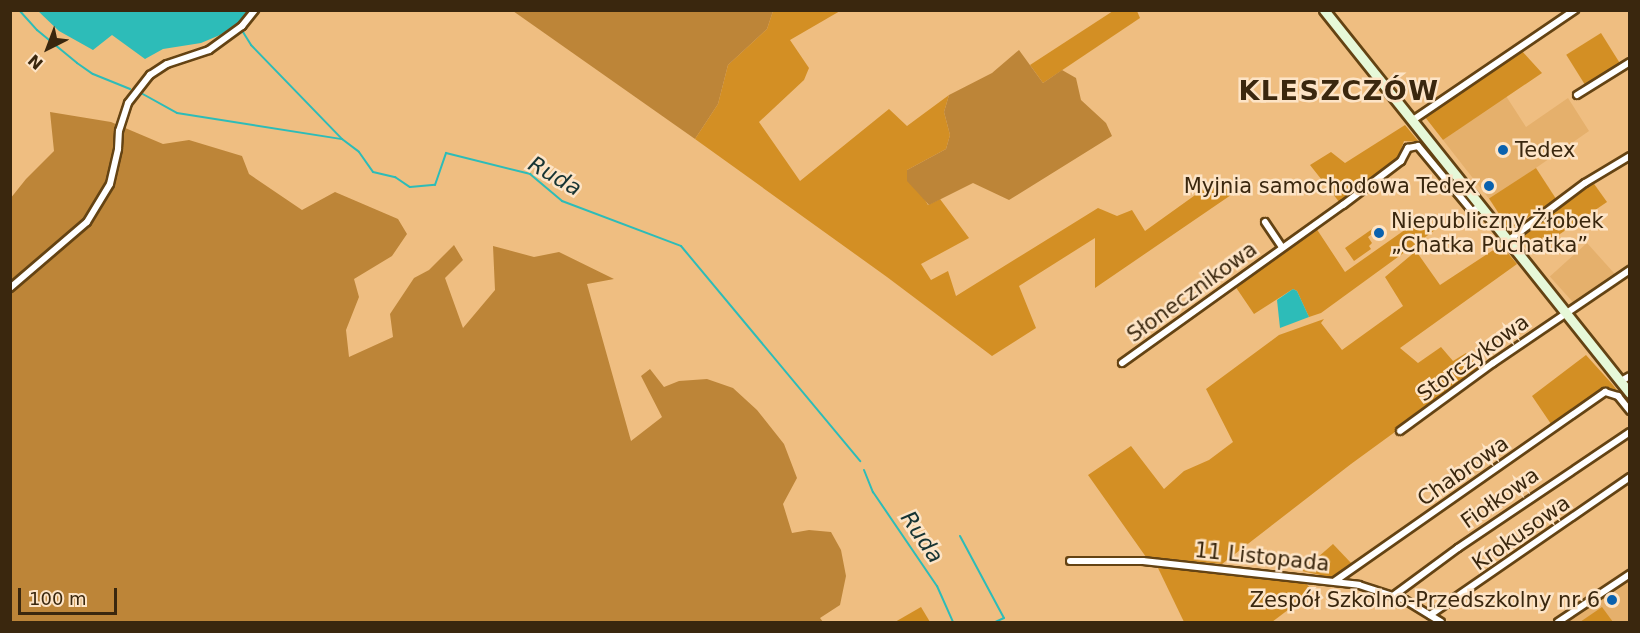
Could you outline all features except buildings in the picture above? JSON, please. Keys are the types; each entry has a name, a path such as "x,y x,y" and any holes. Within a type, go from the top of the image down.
{"main road":[{"path":"1324,10 1629,393"}],"street":[{"path":"10,288 87,222 110,184 118,149 118,131 128,103 150,75 167,64 209,50 242,26 255,10"},
{"path":"1413,120 1575,10"},
{"path":"1577,94 1629,62"},
{"name":"Słonecznikowa","path":"1122,363 1401,161 1408,148 1418,146 1472,211 1482,206"},
{"path":"1509,240 1585,183 1629,156"},
{"name":"Słonecznikowa","path":"1265,222 1282,247"},
{"name":"Storczykowa","path":"1400,431 1629,270"},
{"path":"1620,381 1629,376"},
{"name":"Chabrowa","path":"1334,582 1605,392 1613,392 1629,411"},
{"name":"Fiołkowa","path":"1393,596 1458,548 1629,432"},
{"name":"Krokusowa","path":"1430,615 1629,477"},
{"name":"11 Listopada","path":"1070,561 1143,561 1359,585 1405,600 1441,622"},
{"path":"1558,622 1629,574"}],"shaded area":[{"path":"513,11 773,11 767,29 728,65 718,104 695,139"},
{"path":"773,11 840,11 790,40 809,68 804,80 759,122 800,181 889,109 907,126 949,95 944,112 950,135 946,149 907,170 928,205 940,199 969,238 921,264 931,280 948,271 956,296 1098,208 1117,216 1132,210 1145,231 1219,178 1231,195 1095,288 1095,238 1019,286 1036,328 992,356 887,277 695,139 718,104 728,65 767,29"},
{"path":"1113,11 1137,11 1140,18 1043,83 1030,65"},
{"path":"1601,33 1621,65 1586,87 1566,55"},
{"path":"1019,50 1043,83 1062,70 1076,78 1081,100 1106,123 1112,136 1009,200 973,183 929,205 907,181 907,170 946,149 950,135 944,112 949,95 992,73"},
{"path":"1521,50 1542,73 1443,140 1425,117 1490,74 1491,68"},
{"path":"1506,96 1526,127 1568,98 1589,131 1490,200 1443,140"},
{"path":"50,112 111,122 163,144 189,140 242,156 249,174 302,210 335,192 398,219 407,234 392,256 354,279 359,297 346,330 349,357 393,337 390,314 414,278 429,270 454,245 463,260 445,278 463,328 495,290 493,246 534,257 559,252 614,279 587,284 631,441 662,417 641,376 650,369 664,387 679,381 707,379 733,388 757,410 784,444 797,478 783,504 792,533 809,530 831,532 841,550 846,576 840,605 820,618 823,622 11,622 10,199 54,151"},
{"path":"1405,125 1419,142 1404,141 1398,158 1340,203 1310,165 1331,152 1345,163"},
{"path":"1536,168 1556,199 1509,230 1489,198"},
{"path":"1592,181 1607,202 1532,253 1525,248 1517,236"},
{"path":"1426,215 1435,230 1321,313 1309,317 1297,291 1293,289 1254,314 1235,286 1316,228 1345,272"},
{"path":"1375,227 1377,230 1368,237 1372,243 1369,246 1371,249 1354,261 1345,248"},
{"path":"1587,243 1615,274 1578,308 1550,276"},
{"path":"1501,245 1517,264 1400,348 1418,363 1441,347 1453,361 1466,353 1480,370 1351,464 1222,564 1146,557 1088,475 1131,446 1164,489 1184,471 1209,460 1233,442 1206,389 1279,335 1324,319 1321,323 1342,350 1403,306 1385,277 1416,251 1440,285"},
{"path":"1586,355 1629,406 1616,391 1609,388 1551,424 1532,396"},
{"path":"1333,544 1352,564 1334,578 1302,571"},
{"path":"1158,568 1301,578 1313,591 1272,622 1184,622"},
{"name":"Zespół Szkolno-Przedszkolny nr 6","path":"1629,576 1629,622 1562,622"},
{"path":"921,607 930,622 895,622"},
{"path":"1602,607 1613,622 1580,622"}],"water":[{"path":"38,11 248,11 238,23 220,35 201,43 163,49 145,59 112,35 93,50 59,31"},
{"path":"1293,289 1297,291 1309,317 1280,328 1277,300"}],"waterway":[{"name":"Ruda","path":"19,10 37,30 77,63 93,74 130,89"},
{"path":"243,32 251,45 342,139"},
{"name":"Ruda","path":"141,93 177,113 342,139 359,152 373,172 395,177 410,187 435,185 446,153 530,174 562,201 681,246 860,461"},
{"name":"Ruda","path":"864,470 873,492 937,586 953,622"},
{"path":"960,536 1004,618 995,622"}],"place":[{"name":"Tedex","path":"1503,150"},
{"name":"Myjnia samochodowa Tedex","path":"1489,186"},
{"name":"Niepubliczny Żłobek „Chatka Puchatka”","path":"1379,233"},
{"name":"Zespół Szkolno-Przedszkolny nr 6","path":"1612,600"}],"district":[{"name":"KLESZCZÓW","path":"1339,91"}]}
